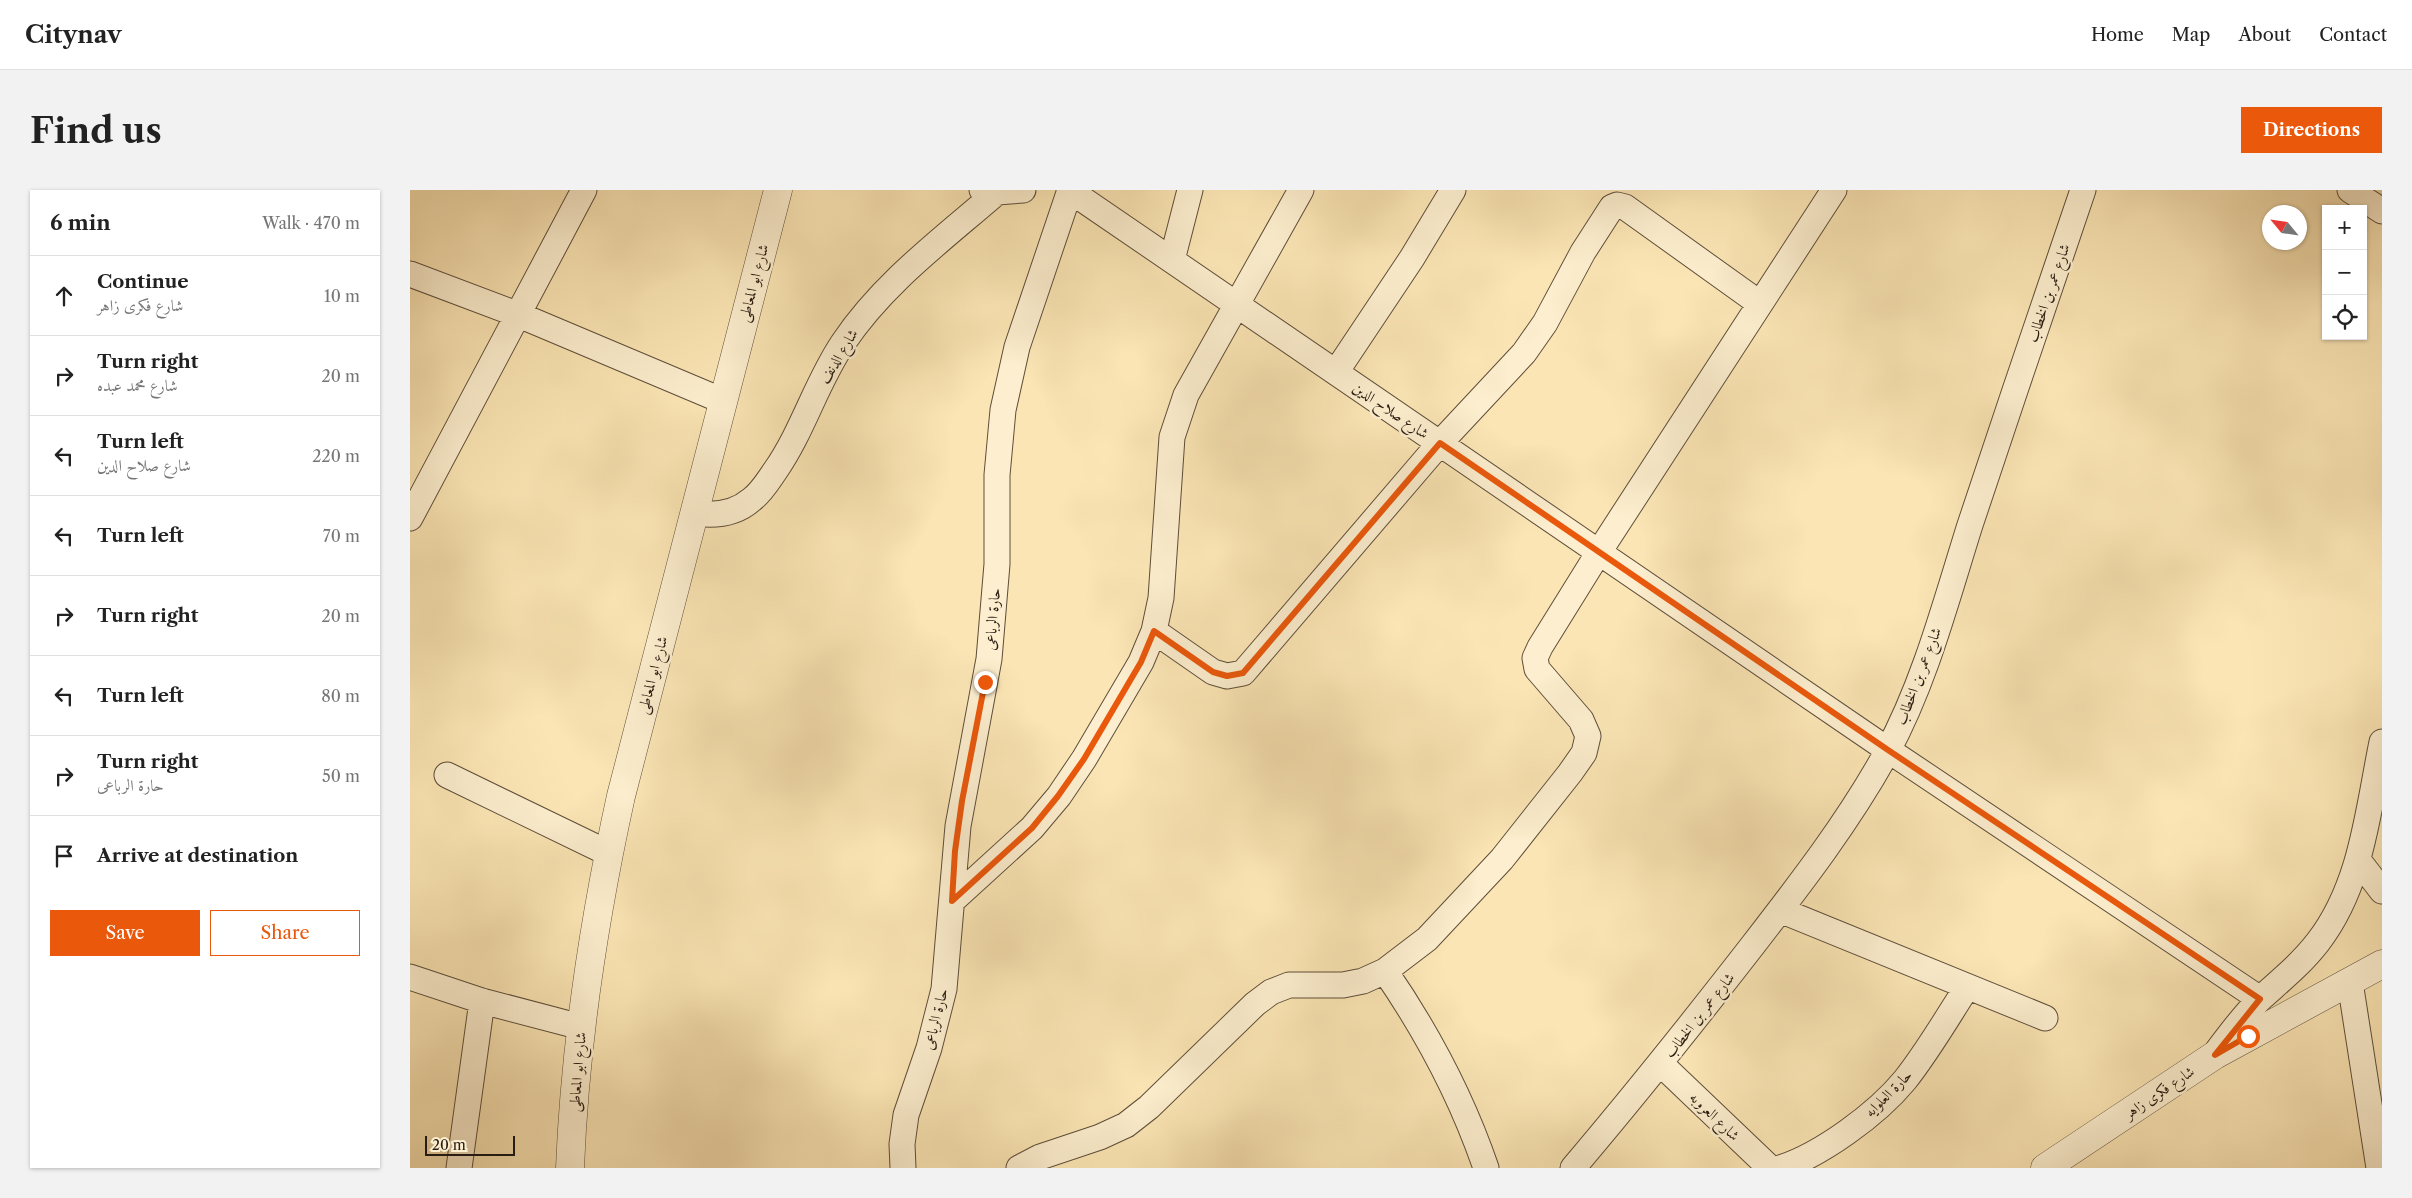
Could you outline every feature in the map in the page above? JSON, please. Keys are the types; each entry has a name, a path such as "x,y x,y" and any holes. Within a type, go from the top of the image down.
{"street":[{"name":"شارع ابو المعاطى","path":"570,1168 581,1027 608,853 621,796 778,190"},
{"path":"989,191 1023,190"},
{"name":"شارع صلاح الدين","path":"1069,190 1888,750 2260,999"},
{"name":"حارة الرباعى","path":"903,1168 902,1144 906,1115 931,1042 944,988 961,809 984,690 997,564 997,475 1003,410 1017,347 1069,190"},
{"path":"1172,260 1190,190"},
{"path":"952,901 1032,828 1058,796 1084,759 1141,662 1154,631 1161,598 1172,437 1186,395 1302,190"},
{"path":"1336,372 1412,258 1453,190"},
{"path":"1019,1168 1040,1157 1100,1137 1126,1125 1149,1107 1256,1004 1271,992 1289,986 1363,981 1385,971 1428,939 1502,859 1584,753 1588,736 1581,720 1536,669 1535,658 1599,552 1834,190"},
{"name":"شارع عمر بن الخطاب","path":"1573,1168 1661,1064 1780,910 1855,806 1888,750 1910,702 1929,652 2009,405 2083,190"},
{"path":"2350,190 2382,211"},
{"name":"شارع الدنف","path":"694,513 714,514 734,510 759,493 794,441 822,380 842,344 867,310 989,191"},
{"path":"410,518 519,315 578,192"},
{"path":"1154,631 1213,672 1227,676 1243,673 1440,443 1524,352 1545,323 1583,252 1612,207 1617,205 1625,207 1760,303"},
{"path":"410,274 519,315 723,401"},
{"path":"2215,1055 2260,999 2299,963 2319,941 2342,902 2358,860 2382,742"},
{"path":"446,775 608,853"},
{"path":"2358,860 2382,891"},
{"path":"1780,910 2045,1018"},
{"path":"1385,971 1418,1022 1446,1074 1486,1168"},
{"path":"410,976 482,1001 581,1027"},
{"path":"2369,976 2379,1168"},
{"name":"شارع فكرى زاهر","path":"2045,1168 2215,1055 2369,976"},
{"name":"حارة العلوايه","path":"1780,1168 1796,1163 1835,1139 1888,1097 1904,1081 1921,1057 1966,986"},
{"path":"459,1168 482,1001"},
{"name":"شارع العروبه","path":"1661,1064 1770,1168"}],"route":[{"path":"985,682 962,801 955,851 952,901 1032,828 1058,796 1084,759 1141,662 1154,631 1213,672 1227,676 1243,673 1440,443 1888,750 2260,999 2215,1055 2248,1036"}]}
